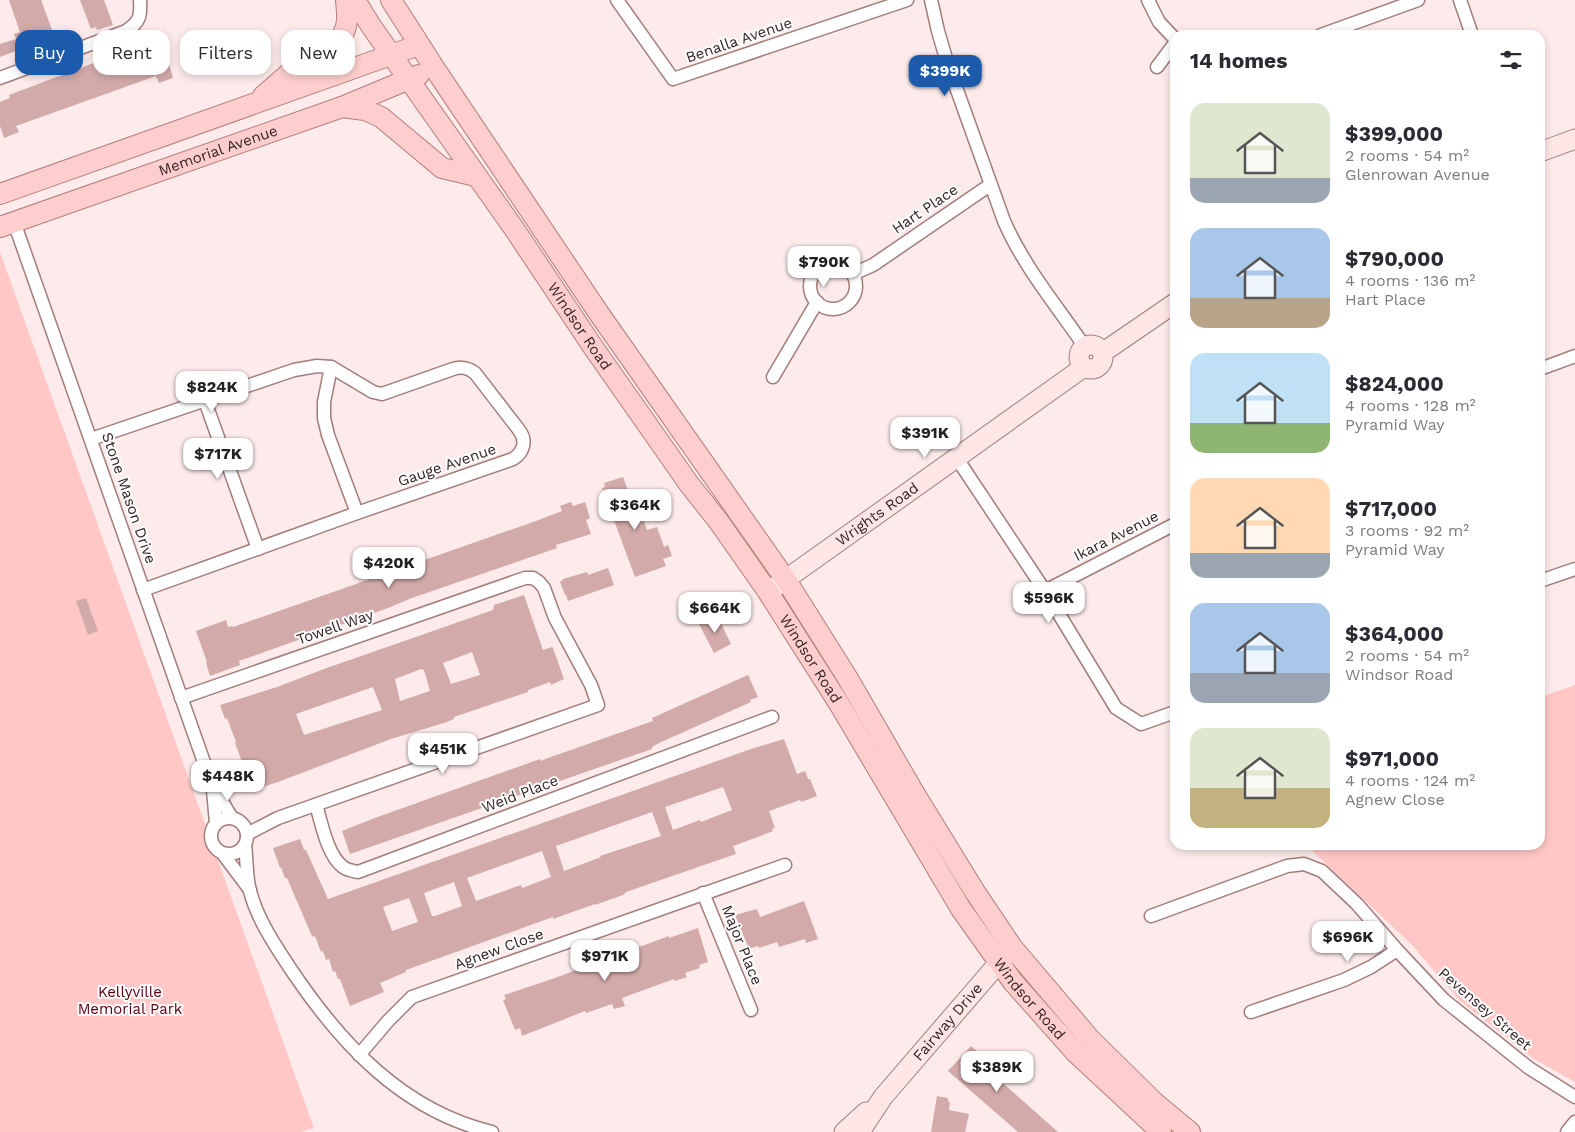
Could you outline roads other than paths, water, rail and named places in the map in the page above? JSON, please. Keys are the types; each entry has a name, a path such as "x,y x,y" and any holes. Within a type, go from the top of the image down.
{"main road":[{"path":"256,102 288,75 336,43 343,35 346,26 348,17 346,0"},
{"name":"Windsor Road","path":"355,0 408,80 515,230 592,347 768,592 838,702 961,909 1013,982 1076,1053 1161,1132"},
{"name":"Windsor Road","path":"391,0 419,45 600,315 786,580 847,677 974,892 1012,947 1090,1039 1155,1103 1190,1132"},
{"name":"Memorial Avenue","path":"0,194 419,45"},
{"name":"Memorial Avenue","path":"7,224 342,106 435,69"},
{"path":"342,106 365,110 381,117 442,168 476,176"}],"street":[{"path":"0,78 126,32 139,19 140,0"},
{"name":"Benalla Avenue","path":"617,0 673,80 907,0"},
{"path":"931,0 947,62 990,186 1015,244 1032,272 1094,350 1170,306"},
{"path":"1148,0 1159,22 1170,35"},
{"path":"1335,30 1418,0"},
{"path":"1460,0 1470,30"},
{"path":"1157,67 1170,48"},
{"path":"1545,150 1575,139"},
{"name":"Hart Place","path":"853,274 872,265 990,186"},
{"name":"Stone Mason Drive","path":"7,224 91,440 212,785 216,822"},
{"path":"828,263 843,264 853,274 856,288 850,302 844,306 830,309 823,307 812,297 810,283 812,276 822,265 828,263"},
{"path":"773,377 817,302"},
{"name":"Wrights Road","path":"768,592 1084,367 1091,369 1100,366 1103,360 1094,350"},
{"path":"1545,367 1575,356"},
{"path":"91,440 294,370 317,366 331,367 324,402 324,418 328,435 357,513"},
{"name":"Gauge Avenue","path":"143,590 513,459 521,452 523,437 519,430 475,373 467,368 453,369 382,394 373,392 331,367"},
{"path":"205,401 258,549"},
{"path":"956,457 1045,591 1116,708 1141,724 1170,714"},
{"name":"Ikara Avenue","path":"1045,591 1170,527"},
{"path":"1545,579 1575,569"},
{"name":"Towell Way","path":"181,698 525,578 533,578 539,582 544,588 555,618 591,685 598,705 316,805"},
{"name":"Weid Place","path":"316,805 329,848 335,860 345,868 358,872 772,717"},
{"name":"Stone Mason Drive","path":"212,785 242,830 250,890 258,912 284,960 314,1005 359,1056 386,1080 412,1099 442,1115 492,1132"},
{"path":"242,830 316,805"},
{"path":"226,818 242,830 236,853 223,854 217,850 211,840 210,833 216,822 226,818"},
{"name":"Stone Mason Drive","path":"223,854 250,890"},
{"name":"Pevensey Street","path":"1151,916 1287,866 1304,864 1322,871 1356,904 1444,1000 1528,1068 1575,1097"},
{"name":"Agnew Close","path":"359,1056 388,1021 412,997 785,865"},
{"name":"Major Place","path":"703,894 750,1010"},
{"name":"Fairway Drive","path":"860,1132 884,1097 1012,947"},
{"path":"1251,1012 1344,980 1371,967 1397,950"},
{"name":"Fairway Drive","path":"844,1132 884,1097"},
{"path":"1567,1132 1575,1122"}],"park label":[{"name":"Kellyville Memorial Park","path":"130,1000"}]}
